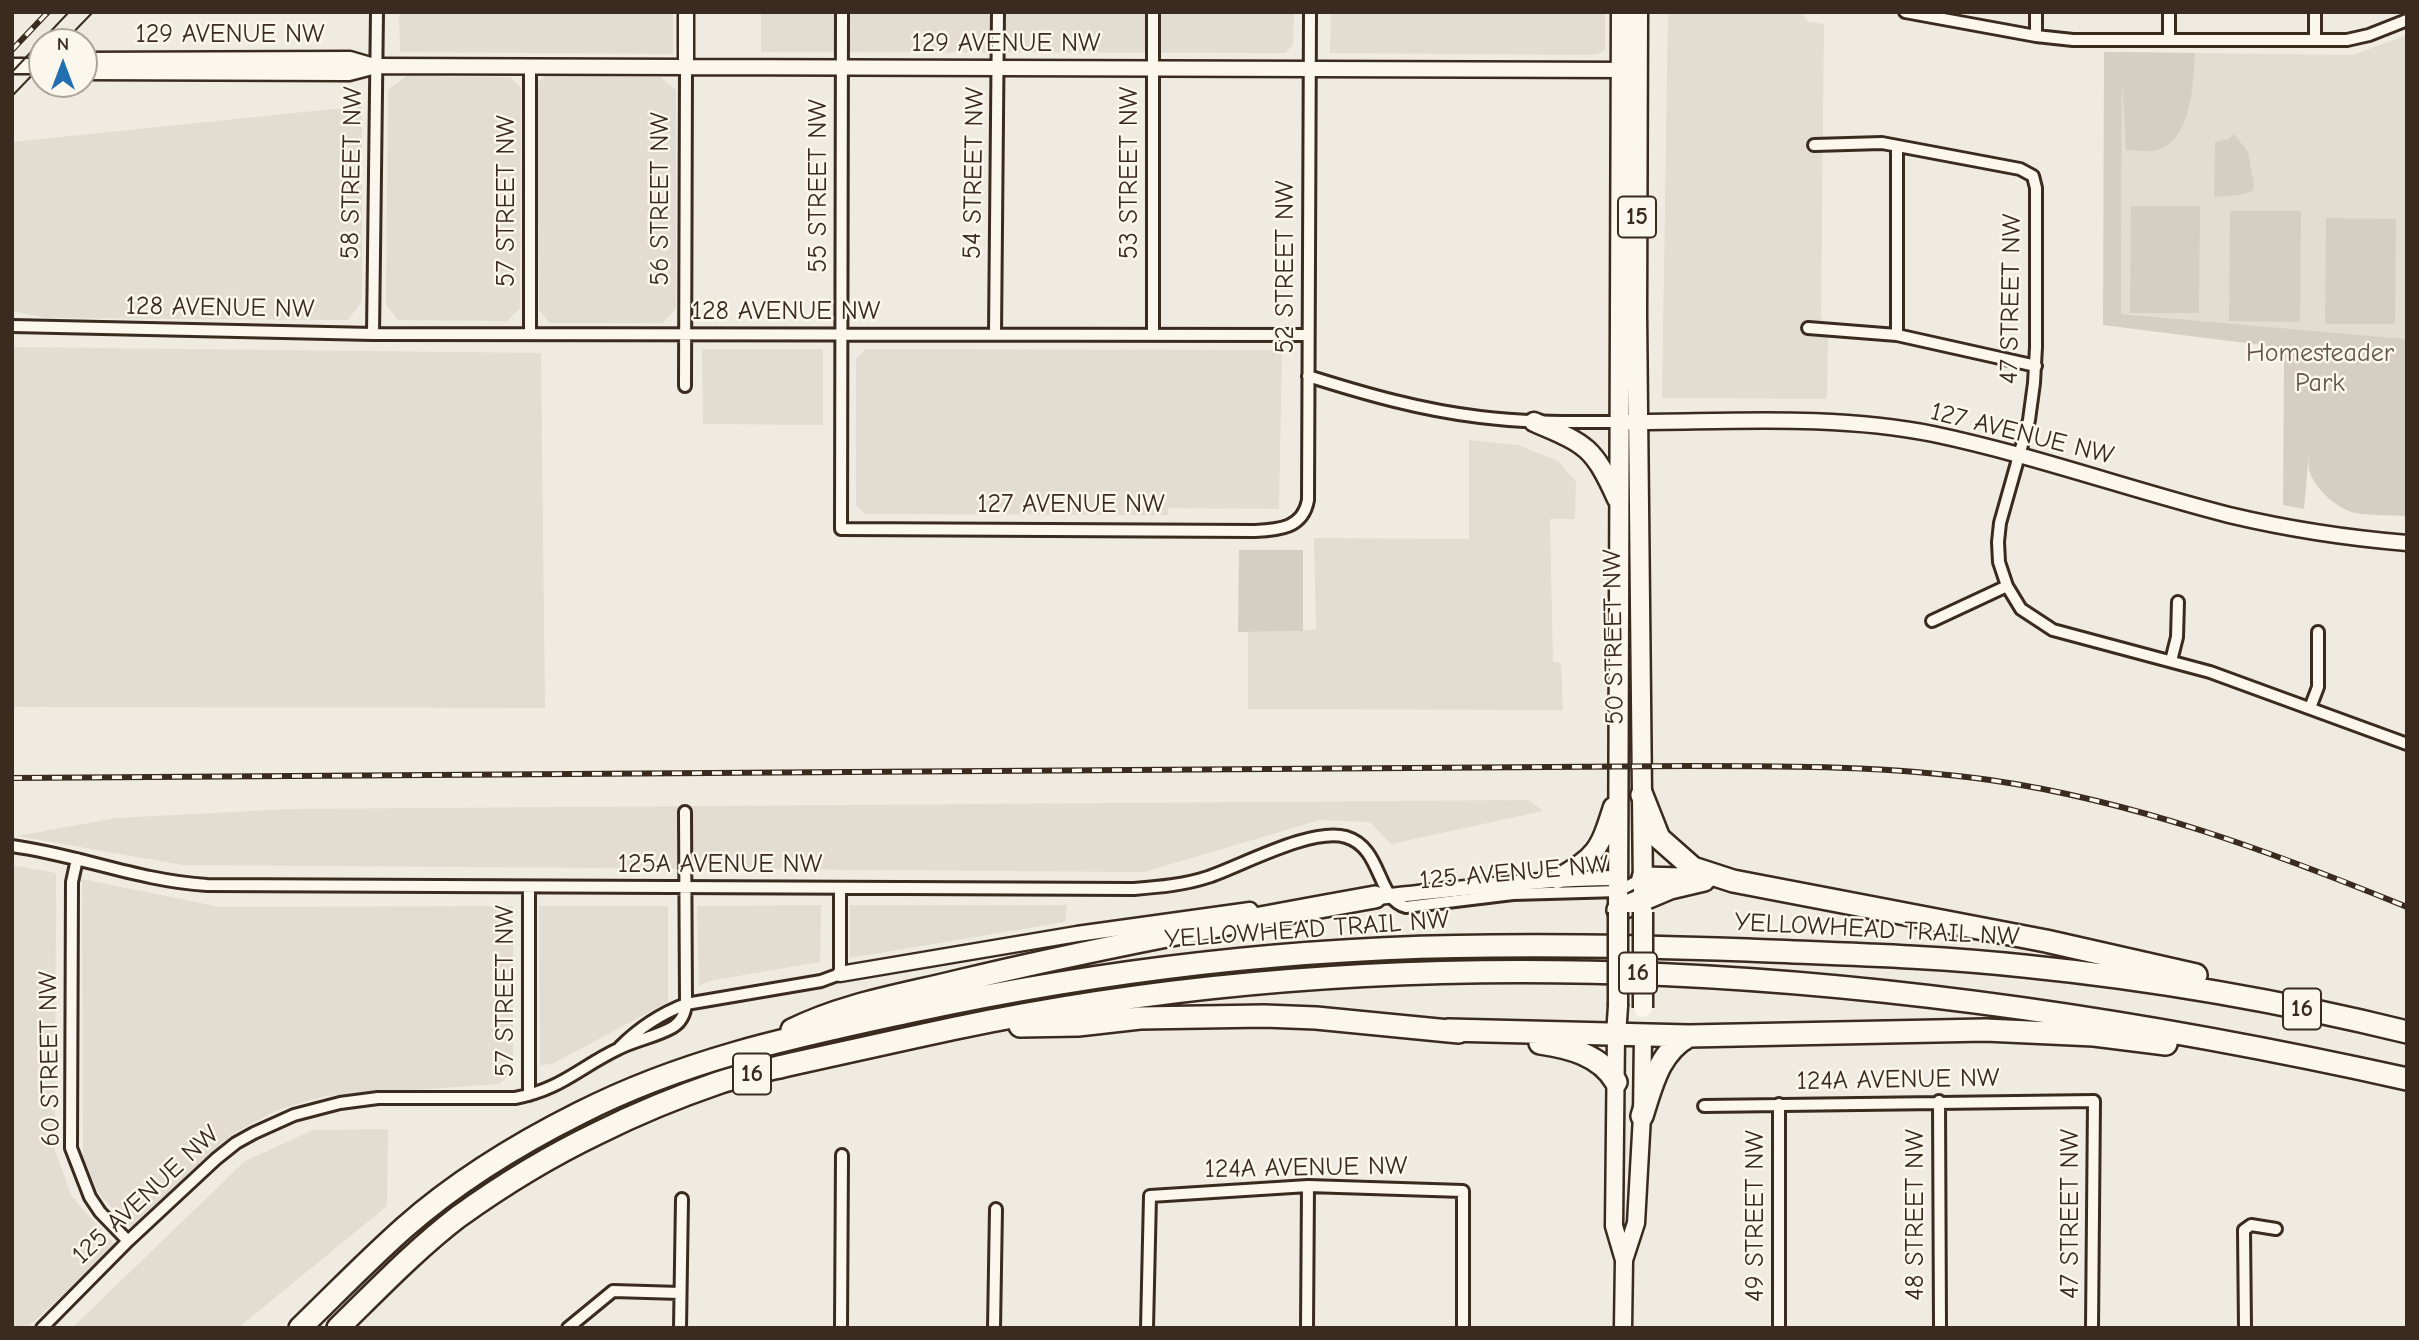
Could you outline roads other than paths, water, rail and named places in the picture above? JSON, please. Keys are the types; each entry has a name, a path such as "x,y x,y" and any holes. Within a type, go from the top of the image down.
{"highway":[{"path":"1642,795 1659,838 1693,868 1733,881 2059,944 2223,981 2367,1022"},
{"path":"1618,898 1643,896 1704,880 1733,881"},
{"path":"765,1043 823,1014 1011,969 1200,929 1382,897"},
{"name":"YELLOWHEAD TRAIL NW","path":"300,1328 405,1227 445,1196 507,1154 583,1111 670,1073 765,1043 976,998 1130,973 1320,954 1489,946 1825,953 2017,965 2171,985 2407,1031"},
{"name":"YELLOWHEAD TRAIL NW","path":"338,1328 420,1249 503,1187 593,1135 720,1082 961,1026 1173,992 1285,980 1444,971 1678,974 1827,985 2002,1004 2189,1034 2407,1079"},
{"path":"961,1026 1078,1026 1140,1018 1316,1018 1448,1030 1562,1047 1601,1063 1616,1082"},
{"path":"1448,1030 1689,1036 1913,1030 2045,1032 2094,1035 2257,1056 2314,1058"},
{"path":"1642,1116 1665,1057 1679,1041 1689,1036"}],"main road":[{"name":"50 STREET NW","path":"1621,12 1629,70 1638,422 1643,896 1642,1116 1636,1223 1624,1260 1623,1328"},
{"name":"50 STREET NW","path":"1624,1260 1614,1226 1618,1006 1619,422 1629,70 1638,12"},
{"path":"1534,422 1576,440 1591,452 1604,470 1619,504"},
{"path":"1557,879 1584,863 1601,844 1618,790"},
{"path":"1618,898 1643,896"}],"street":[{"name":"58 STREET NW","path":"373,334 377,12"},
{"name":"56 STREET NW","path":"685,386 686,12"},
{"name":"55 STREET NW","path":"841,529 842,12"},
{"name":"54 STREET NW","path":"995,334 998,12"},
{"name":"53 STREET NW","path":"1153,12 1153,335"},
{"name":"52 STREET NW","path":"1299,520 1308,500 1310,12"},
{"path":"1905,12 2063,39 2358,38 2407,20"},
{"path":"2036,12 2036,36"},
{"path":"2169,12 2169,40"},
{"path":"2315,12 2315,40"},
{"name":"129 AVENUE NW","path":"98,60 350,59 376,66 1629,70"},
{"name":"129 AVENUE NW","path":"98,72 349,73 376,66"},
{"name":"57 STREET NW","path":"530,67 530,334"},
{"path":"1814,145 1868,142 1897,146 1897,335"},
{"name":"47 STREET NW","path":"1897,146 2020,169 2033,176 2036,188 2036,366 2031,410 2000,523 1999,562 2007,586"},
{"name":"128 AVENUE NW","path":"12,326 373,334 1308,335"},
{"path":"1808,328 1897,335 2036,366"},
{"path":"1308,376 1407,405 1478,417 1534,422 1619,422"},
{"name":"127 AVENUE NW","path":"1619,422 1870,425 1933,434 2269,524 2326,534 2407,543"},
{"name":"127 AVENUE NW","path":"841,529 1255,531 1282,528 1299,520"},
{"path":"1932,621 2007,586 2021,609 2045,626 2171,661 2407,744"},
{"path":"2171,661 2177,637 2178,603"},
{"path":"2310,708 2318,687 2318,632"},
{"path":"685,812 686,1004"},
{"name":"125A AVENUE NW","path":"12,846 76,859 141,877 207,885 840,889 1160,887 1205,878 1306,839 1327,834 1347,837 1363,846 1373,858 1382,897"},
{"name":"60 STREET NW","path":"76,859 72,881 71,1148 90,1197 100,1212 128,1241"},
{"name":"125 AVENUE NW","path":"1382,897 1557,879 1618,898"},
{"name":"57 STREET NW","path":"529,887 529,1095"},
{"path":"840,889 840,974 1077,934 1253,910 1382,897"},
{"name":"125 AVENUE NW","path":"1382,897 1412,907 1504,895 1618,898"},
{"name":"125 AVENUE NW","path":"618,1049 637,1030 666,1012 686,1004 821,981 840,974"},
{"name":"125 AVENUE NW","path":"42,1328 128,1241 236,1143 294,1115 340,1103 379,1098 500,1098 529,1095 566,1081 618,1049 674,1027 682,1017 686,1004"},
{"name":"48 STREET NW","path":"1939,1101 1940,1328"},
{"name":"47 STREET NW","path":"2092,1328 2094,1101"},
{"name":"124A AVENUE NW","path":"1703,1106 2094,1101"},
{"name":"49 STREET NW","path":"1779,1104 1779,1328"},
{"path":"841,1328 842,1155"},
{"path":"1307,1328 1308,1186"},
{"name":"124A AVENUE NW","path":"1147,1328 1150,1196 1308,1186 1463,1191 1463,1328"},
{"path":"680,1328 682,1199"},
{"path":"994,1328 996,1209"},
{"path":"2245,1328 2244,1230 2250,1225 2276,1229"},
{"path":"568,1328 613,1291 680,1293"}],"tram line":[{"path":"12,72 69,12"},
{"path":"78,28 93,12"},
{"path":"12,96 28,79"}],"railway":[{"path":"12,50 48,12"},
{"path":"12,778 1688,766 1877,769 1990,780 2097,801 2254,848 2407,907"}],"park label":[{"name":"Homesteader Park","path":"2320,369"}]}
